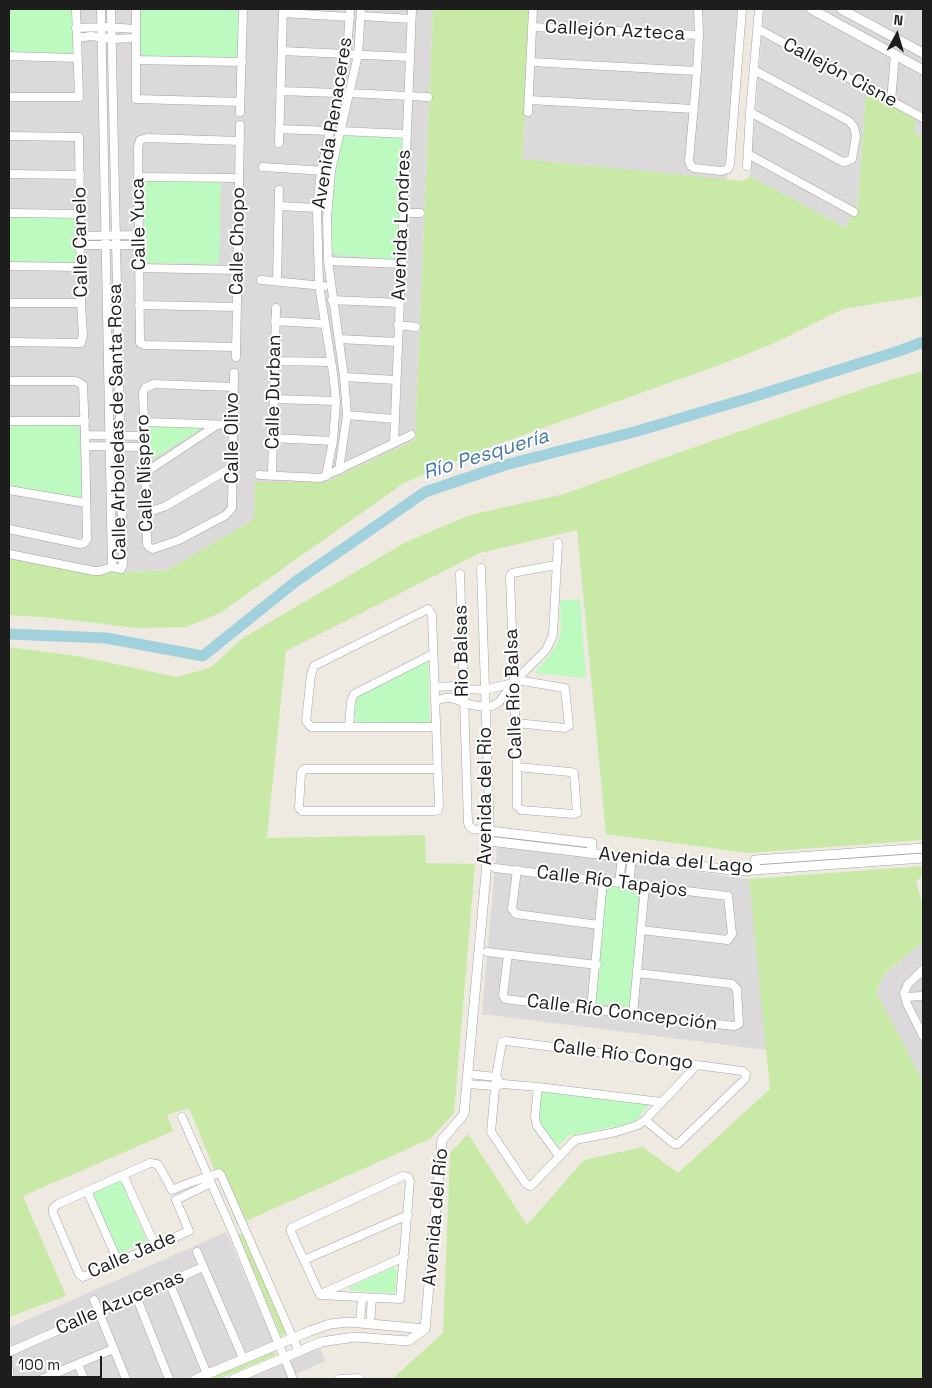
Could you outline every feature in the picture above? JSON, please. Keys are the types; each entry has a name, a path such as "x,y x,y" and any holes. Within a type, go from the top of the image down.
{"street":[{"path":"9,97 79,97 76,9"},
{"name":"Calle Arboledas de Santa Rosa","path":"101,9 106,27 105,245 112,567 121,569 116,245 106,38"},
{"name":"Calle Arboledas de Santa Rosa","path":"106,27 111,9"},
{"path":"136,9 136,99 240,102"},
{"path":"240,112 243,9"},
{"name":"Avenida Londres","path":"394,442 412,9"},
{"path":"528,112 533,9"},
{"path":"698,9 697,71 689,161 694,168 721,171 728,169 730,164 742,9"},
{"path":"747,166 759,9"},
{"path":"811,9 923,70"},
{"path":"841,9 923,53"},
{"path":"279,143 283,11 350,13"},
{"path":"361,12 411,19"},
{"name":"Avenida Renaceres","path":"339,470 347,415 344,377 328,261 327,218 331,171 358,55 361,12"},
{"name":"Avenida Renaceres","path":"326,476 336,401 319,285 317,208 321,171 346,54 350,13"},
{"path":"76,28 106,27 135,29"},
{"name":"Callejón Azteca","path":"532,27 699,35"},
{"name":"Callejón Cisne","path":"758,29 923,118"},
{"path":"77,38 86,36 135,38"},
{"path":"282,51 409,57"},
{"path":"891,101 895,54"},
{"path":"9,56 77,58"},
{"path":"136,60 242,62"},
{"path":"530,62 697,71"},
{"path":"750,112 841,161 845,162 852,159 856,136 852,124 754,70"},
{"path":"280,91 338,92"},
{"path":"349,94 428,97"},
{"path":"528,100 694,109"},
{"name":"Calle Chopo","path":"236,358 240,125"},
{"path":"279,129 329,131"},
{"path":"340,131 406,134"},
{"name":"Calle Canelo","path":"9,136 78,137 81,303 84,335 82,342 9,342"},
{"name":"Calle Yuca","path":"236,348 142,344 140,339 139,305 138,143 142,138 240,140"},
{"path":"748,154 854,212"},
{"path":"263,167 331,171"},
{"path":"9,174 80,175"},
{"path":"138,177 239,178"},
{"path":"277,282 279,190"},
{"path":"279,206 317,208"},
{"path":"9,213 80,214"},
{"path":"403,213 420,213"},
{"path":"80,236 139,235"},
{"path":"81,246 140,245"},
{"path":"328,261 402,264"},
{"path":"9,266 81,267"},
{"path":"140,268 237,270"},
{"path":"261,280 331,286"},
{"path":"332,300 399,303"},
{"path":"9,303 81,303"},
{"path":"139,305 237,307"},
{"name":"Calle Durban","path":"272,476 276,308"},
{"path":"275,321 325,324"},
{"path":"398,326 416,327"},
{"path":"339,339 398,342"},
{"path":"275,361 331,362"},
{"name":"Calle Olivo","path":"233,502 232,426 234,373"},
{"path":"344,377 396,380"},
{"path":"9,381 76,381 80,382 84,389 87,536 84,544 9,530"},
{"name":"Calle Níspero","path":"233,502 232,508 226,515 179,540 153,549 147,544 143,393 145,388 154,384 234,387"},
{"path":"274,399 336,401"},
{"path":"347,415 394,418"},
{"path":"9,421 85,421"},
{"path":"144,422 232,426"},
{"path":"146,472 217,425"},
{"path":"86,435 144,436"},
{"path":"259,475 321,478 410,435"},
{"path":"274,438 332,441"},
{"path":"86,446 145,447"},
{"path":"146,513 166,506 232,468"},
{"path":"9,490 86,503"},
{"path":"435,701 445,698 486,707 499,702 546,650 553,635 558,543"},
{"path":"9,554 94,571 112,567"},
{"name":"Calle Río Balsa","path":"517,767 572,772 577,812 574,814 519,809 517,806 516,682 510,578 512,573 556,565"},
{"name":"Avenida del Rio","path":"468,1079 490,836 481,568"},
{"name":"Rio Balsas","path":"460,574 468,823 473,829 490,836"},
{"path":"436,727 311,727 307,723 311,675 314,666 428,609 432,614 438,768 438,810 300,810 303,770 438,768"},
{"path":"349,727 351,701 355,693 433,654"},
{"path":"435,687 456,686 464,689 485,690 516,682 565,688 568,728 516,724"},
{"name":"Avenida del Lago","path":"490,836 591,848 627,857 740,871 923,858"},
{"name":"Avenida del Lago","path":"756,870 756,860 923,848"},
{"path":"847,854 848,864"},
{"path":"619,883 627,857"},
{"path":"627,857 629,884"},
{"name":"Calle Río Tapajos","path":"495,868 728,896 731,938 724,940 641,930"},
{"path":"517,870 512,909 519,916 599,925"},
{"path":"591,1009 603,881"},
{"path":"633,1014 645,886"},
{"path":"487,952 596,965"},
{"name":"Calle Río Concepción","path":"508,955 504,998 734,1026 739,1024 737,990 736,986 730,983 637,973"},
{"path":"923,970 905,988 905,997 923,1035"},
{"path":"905,997 923,996"},
{"name":"Calle Río Congo","path":"496,1076 500,1044 506,1041 742,1071 746,1074 745,1079 676,1145 645,1120"},
{"path":"468,1079 496,1076 499,1085 491,1132 526,1184 530,1186 575,1140 629,1129 645,1120 697,1065"},
{"path":"468,1079 499,1085 538,1087 661,1102"},
{"name":"Avenida del Río","path":"425,1329 442,1140 464,1114 468,1079"},
{"path":"538,1087 535,1116 537,1126 559,1156"},
{"path":"182,1117 234,1235 293,1379"},
{"name":"Calle Jade","path":"154,1163 160,1168 172,1190 209,1180 176,1200 189,1231 83,1277 79,1274 52,1210 58,1204 154,1163"},
{"path":"209,1180 216,1173 221,1175 299,1352"},
{"path":"123,1175 155,1245"},
{"path":"403,1176 408,1177 410,1181 408,1215 400,1299 320,1295 291,1232 293,1226 403,1176"},
{"path":"86,1191 118,1261"},
{"path":"304,1260 408,1215"},
{"path":"234,1235 246,1230"},
{"path":"197,1252 243,1358"},
{"path":"320,1295 404,1257"},
{"name":"Calle Azucenas","path":"9,1352 203,1267"},
{"path":"169,1282 207,1374"},
{"path":"136,1296 169,1379"},
{"path":"362,1298 365,1323 364,1337"},
{"path":"365,1323 372,1298"},
{"path":"94,1300 126,1379"},
{"path":"196,1379 292,1338 339,1322 425,1329"},
{"path":"234,1379 321,1342 364,1337 408,1341 425,1329"},
{"path":"42,1379 113,1349"},
{"path":"78,1364 84,1379"},
{"path":"9,1369 10,1379"},
{"path":"340,1379 359,1378"}],"shaded area":[{"path":"9,9 433,9 415,440 326,482 255,482 254,519 168,570 110,573 9,551"},
{"path":"530,9 741,9 727,180 522,159"},
{"path":"764,9 923,9 923,137 914,132 866,92 858,205 846,228 750,176"},
{"path":"497,845 749,879 767,1050 482,1014"},
{"path":"923,942 923,1082 876,992 885,974"},
{"path":"226,1232 273,1341 186,1379 14,1379 9,1328"},
{"path":"319,1344 325,1361 285,1379 241,1379"}],"green space":[{"path":"9,9 72,9 74,51 71,54 14,53 10,49"},
{"path":"141,9 237,9 240,14 240,53 235,57 145,56 139,52 139,12"},
{"path":"433,9 530,9 522,159 743,181 750,176 846,228 858,205 866,91 916,117 914,132 923,137 923,296 843,309 777,342 722,364 498,444 404,483 220,613 186,627 137,628 54,618 9,615 9,551 110,573 168,570 254,519 255,482 326,482 415,440"},
{"path":"347,134 399,136 403,140 398,254 392,259 336,255 331,251 332,206 336,166 341,137"},
{"path":"145,178 221,180 219,264 147,263 144,260 142,181"},
{"path":"9,216 73,216 77,219 79,257 74,262 9,261"},
{"path":"923,371 923,840 749,853 606,834 577,530 480,553 286,651 267,838 425,835 426,863 475,864 454,1113 430,1139 237,1225 189,1108 167,1115 173,1131 23,1196 66,1296 9,1317 9,647 77,656 177,677 210,668 243,638 406,542 470,515 564,494 880,383"},
{"path":"9,424 79,425 82,499 9,485"},
{"path":"148,425 203,428 149,461"},
{"path":"580,599 586,678 534,673 556,646 561,630 560,601"},
{"path":"428,658 430,723 355,722 356,698"},
{"path":"923,866 923,876 916,881 923,906 923,942 885,973 876,992 923,1082 923,1379 392,1379 443,1333 450,1153 468,1134 527,1225 584,1160 643,1147 678,1173 770,1089 749,879"},
{"path":"605,885 639,889 631,1007 596,1003"},
{"path":"541,1091 649,1104 634,1123 569,1136 558,1146 539,1121"},
{"path":"120,1179 147,1241 119,1254 91,1192"},
{"path":"245,1233 288,1333 281,1336 238,1235"},
{"path":"394,1267 397,1270 394,1294 349,1290 350,1287"},
{"path":"274,1347 276,1355 219,1379 203,1379"}],"waterway":[{"name":"Río Pesquería","path":"9,634 106,638 203,656 295,582 425,492 505,465 634,432 746,399 923,342"}]}
